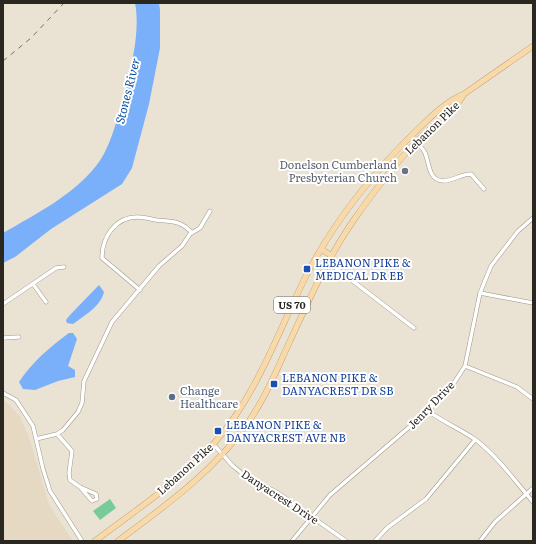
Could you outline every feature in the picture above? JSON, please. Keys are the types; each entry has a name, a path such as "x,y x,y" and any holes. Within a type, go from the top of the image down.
{"main road":[{"name":"Lebanon Pike","path":"95,541 169,486 194,464 213,444 236,415 252,388 321,249 344,215 384,163 432,116 453,99 464,94 533,46"},
{"name":"Lebanon Pike","path":"118,541 178,496 203,474 247,424 265,395 328,262 354,221 383,181 416,142 459,103 464,94"},
{"path":"375,174 383,181"},
{"path":"321,249 332,256"}],"street":[{"path":"416,142 424,150 430,172 436,178 444,181 464,174 471,174 484,189"},
{"path":"36,440 57,434 69,424 82,407 84,381 112,322 159,266 182,246 192,233 203,225 210,211"},
{"path":"140,290 102,258 104,243 114,227 125,219 138,217 181,223 192,233"},
{"name":"Jenry Drive","path":"292,541 311,516 330,495 428,411 452,386 465,366 480,293 487,274 498,256 518,231 533,218"},
{"path":"328,262 414,328"},
{"path":"3,304 56,268 64,267"},
{"path":"33,284 46,302"},
{"path":"480,293 533,303"},
{"path":"3,338 19,337"},
{"path":"465,366 517,387 533,399"},
{"path":"3,392 16,400 33,426 42,469 50,490 82,541"},
{"path":"428,411 444,423 475,440 494,457 533,502"},
{"path":"57,434 72,450 69,479 92,501 97,498 96,494 80,488"},
{"path":"375,541 387,528 426,499 475,440"},
{"name":"Danyacrest Drive","path":"213,444 233,466 244,475 278,493 346,541"},
{"path":"480,541 495,522 533,488"}],"shaded area":[{"path":"3,399 20,416 30,440 49,505 73,541 3,541"}],"green space":[{"path":"110,499 116,508 100,520 93,511"}],"water":[{"name":"Stones River","path":"135,3 159,3 160,48 149,104 132,168 122,184 51,229 15,257 3,263 3,233 53,204 65,195 86,177 102,158 107,149 127,84 135,44 137,23"},
{"path":"99,285 104,292 96,306 73,324 67,323 66,320 70,315"},
{"path":"69,333 73,333 77,339 68,366 75,370 75,377 58,381 35,390 23,389 19,382 30,368 48,349"}],"railway":[{"path":"3,61 31,38 64,3"}],"place":[{"name":"Donelson Cumberland Presbyterian Church","path":"405,171"},
{"name":"LEBANON PIKE & MEDICAL DR EB","path":"307,269"},
{"name":"LEBANON PIKE & DANYACREST DR SB","path":"274,384"},
{"name":"Change Healthcare","path":"172,397"},
{"name":"LEBANON PIKE & DANYACREST AVE NB","path":"218,431"}]}
